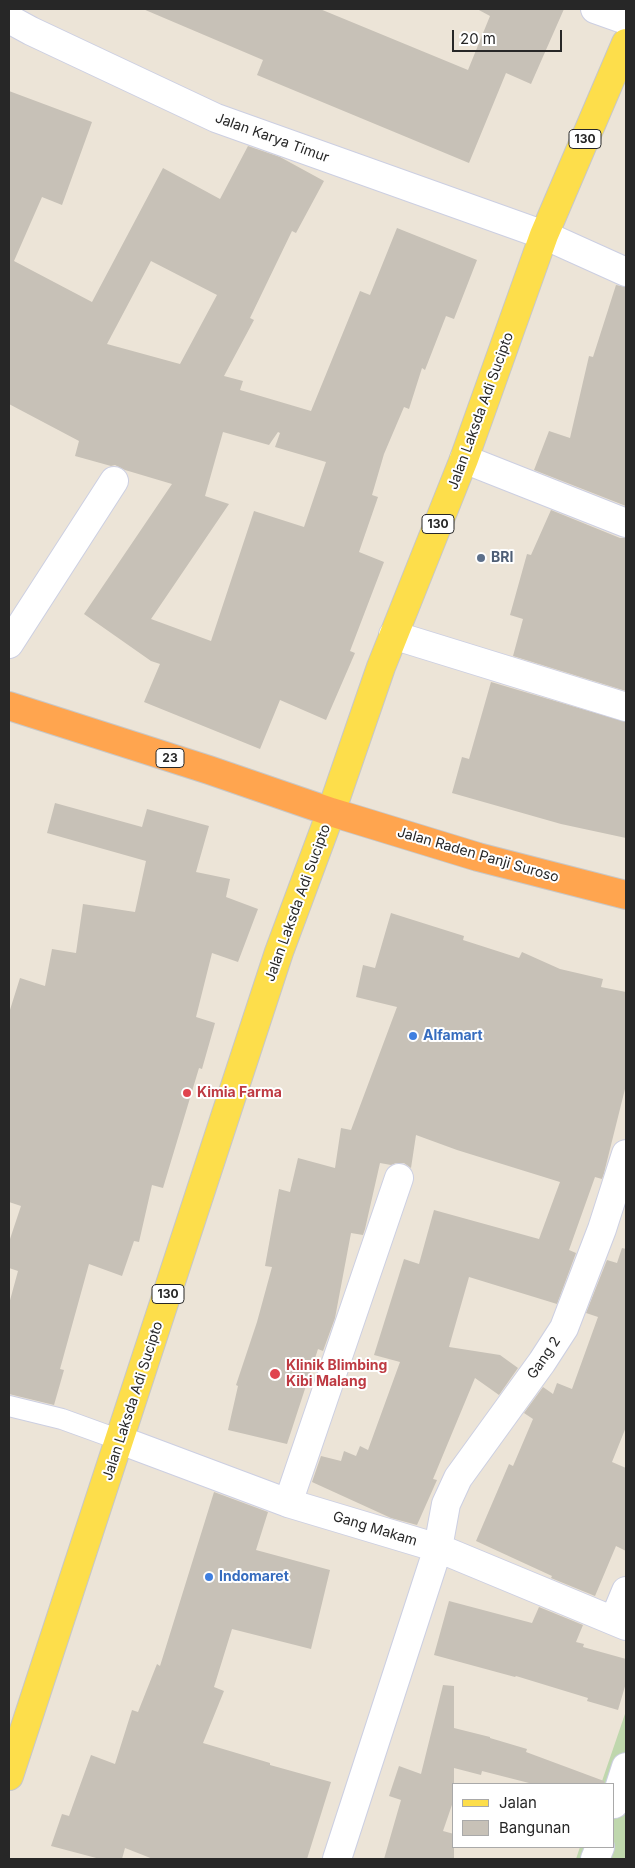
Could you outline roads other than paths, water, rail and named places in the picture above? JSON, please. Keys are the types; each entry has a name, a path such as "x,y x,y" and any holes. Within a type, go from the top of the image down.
{"highway":[{"name":"23","path":"9,706 209,770 331,812"},
{"name":"Jalan Raden Panji Suroso","path":"331,812 478,857 626,895"}],"main road":[{"name":"Jalan Laksda Adi Sucipto","path":"9,1776 279,952 331,812 393,635 464,459 544,235 626,44"}],"street":[{"path":"596,9 626,20"},
{"name":"Jalan Karya Timur","path":"9,19 216,118 544,235 626,272"},
{"path":"464,459 626,524"},
{"path":"9,644 114,480"},
{"path":"393,635 626,707"},
{"name":"Gang 2","path":"337,1859 438,1548 446,1504 458,1478 542,1362 564,1328 602,1229 626,1154"},
{"path":"288,1503 398,1178"},
{"name":"Gang Makam","path":"120,1440 288,1503 438,1548 620,1623"},
{"path":"620,1623 626,1591"},
{"path":"615,1801 626,1767"}],"lane":[{"path":"9,1406 62,1419 120,1440"}],"place":[{"name":"BRI","path":"481,558"},
{"name":"Alfamart","path":"413,1036"},
{"name":"Kimia Farma","path":"187,1093"},
{"name":"Klinik Blimbing Kibi Malang","path":"275,1374"},
{"name":"Indomaret","path":"209,1577"}]}
